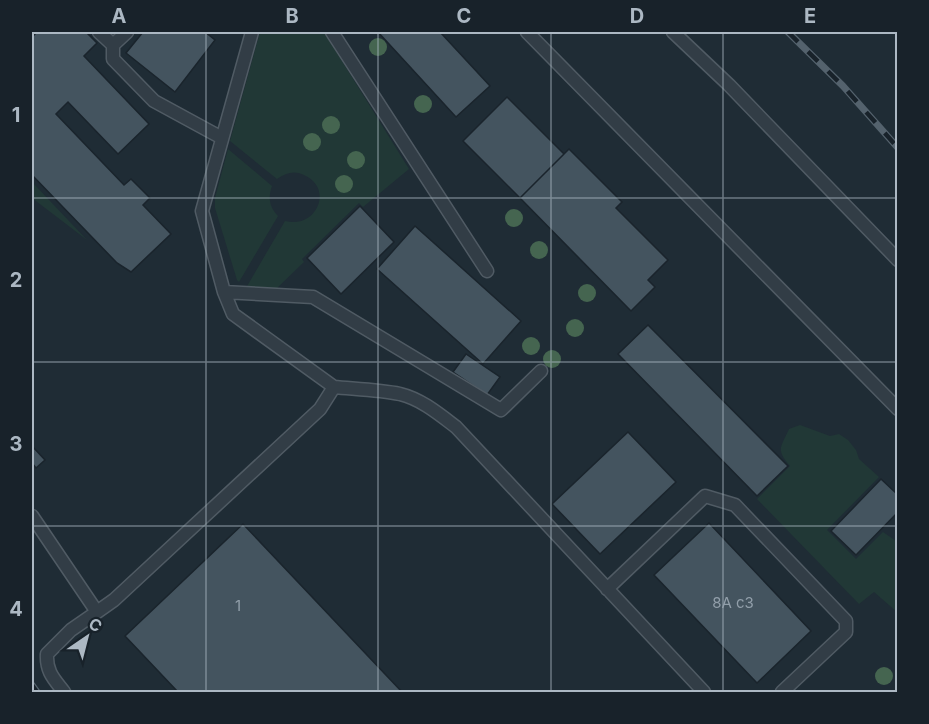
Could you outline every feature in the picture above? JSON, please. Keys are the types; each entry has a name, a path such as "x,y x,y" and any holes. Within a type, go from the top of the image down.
{"lane":[{"path":"99,32 113,45 113,59 154,101 222,138"},
{"path":"113,45 127,32"},
{"path":"252,32 202,211 224,292 233,314 334,387 400,394 419,401 456,427 704,693"},
{"path":"332,32 487,272"},
{"path":"527,32 897,409"},
{"path":"673,32 729,85 897,260"},
{"path":"224,292 313,297 501,410 541,371"},
{"path":"64,693 48,671 47,654 71,630 114,600 320,409 334,387"},
{"path":"607,589 705,496 735,505 846,621 846,632 782,693"},
{"path":"32,516 97,612"}],"green space":[{"path":"260,32 324,32 409,169 363,207 359,203 302,259 304,262 274,291 246,288 285,221 296,222 306,219 318,206 320,197 313,181 304,175 290,173 277,179 230,141"},
{"path":"228,149 272,186 270,202 278,216 239,282 215,208 215,198"},
{"path":"32,182 87,240 32,198"},
{"path":"800,425 830,436 839,434 848,440 856,450 859,459 879,477 827,530 856,559 883,532 896,541 898,544 897,612 874,592 859,604 757,499 790,466 781,449 789,429"}],"building":[{"path":"37,32 86,32 97,43 84,56 149,124 118,154 68,102 56,114 124,185 131,179 150,198 143,205 171,234 131,272 117,263 32,175 32,37"},
{"path":"143,32 205,32 215,40 175,92 126,53"},
{"path":"378,32 440,32 490,86 456,117"},
{"path":"507,97 564,154 520,198 463,141"},
{"path":"569,149 622,202 616,208 668,260 648,280 655,287 631,311 520,198"},
{"path":"360,206 394,242 341,294 307,258"},
{"path":"415,226 521,321 483,364 377,269"},
{"path":"648,325 788,466 757,496 618,354"},
{"path":"466,354 500,377 487,395 453,372"},
{"path":"628,432 676,482 600,554 552,504"},
{"path":"32,446 45,460 36,468 32,463"},
{"path":"881,479 898,495 898,512 856,555 831,531"},
{"path":"709,523 811,631 757,683 654,575"},
{"path":"243,524 402,692 178,692 125,636"}],"railway":[{"path":"788,32 843,86 898,148"},
{"path":"32,685 37,692"}]}
